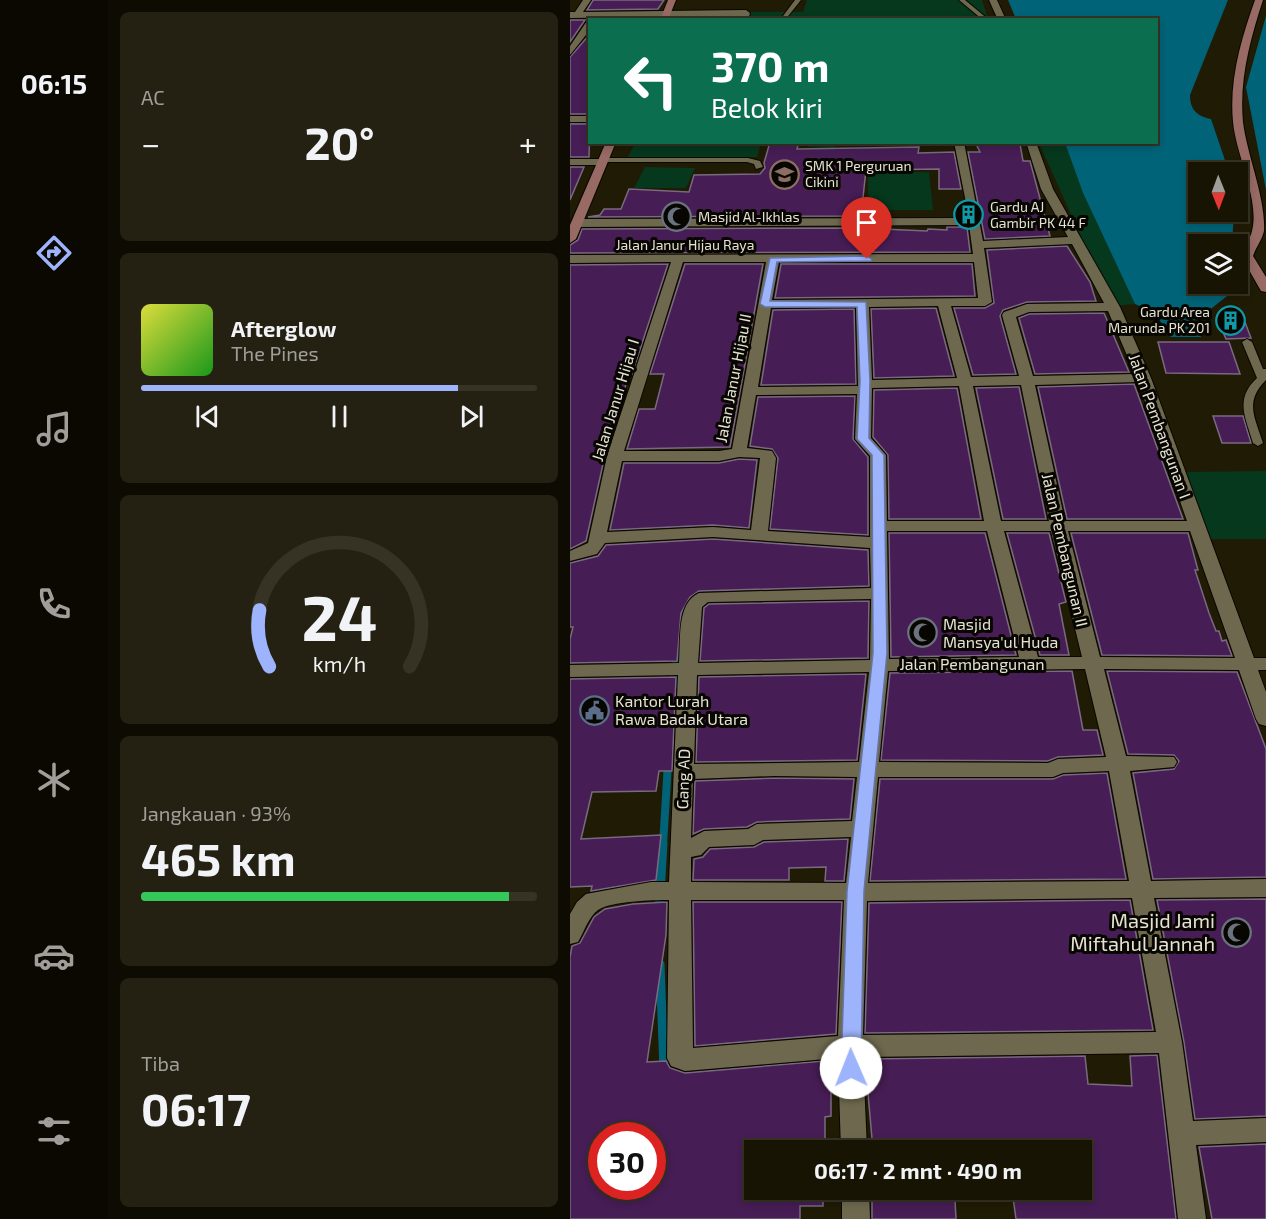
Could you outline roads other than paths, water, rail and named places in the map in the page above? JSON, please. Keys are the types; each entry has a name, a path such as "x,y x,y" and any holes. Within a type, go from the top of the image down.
{"street":[{"path":"586,0 573,15 588,18"},
{"path":"665,17 672,0"},
{"path":"993,0 1001,18"},
{"path":"1259,0 1248,30 1235,97 1241,140 1257,201 1259,224 1257,238 1247,256 1266,288"},
{"path":"628,18 742,13 746,14 745,18"},
{"path":"570,52 588,25"},
{"path":"570,34 582,34"},
{"path":"570,119 588,119"},
{"path":"570,129 588,129"},
{"path":"570,239 610,144"},
{"path":"765,304 985,302 979,251 959,144"},
{"name":"Jalan Pembangunan I","path":"1032,144 1047,189 1113,307 1144,378 1266,719"},
{"path":"570,162 602,161"},
{"path":"577,223 974,221"},
{"name":"Jalan Janur Hijau Raya","path":"570,259 773,260 979,251 1075,240"},
{"name":"Jalan Janur Hijau I","path":"594,544 615,456 678,260"},
{"name":"Jalan Janur Hijau II","path":"615,456 719,456 739,452 773,260"},
{"path":"944,303 965,381 994,525 1030,663"},
{"path":"854,1140 850,1046 856,891 864,829 867,770 878,667 879,593 878,455 863,439 865,387 862,304"},
{"name":"Jalan Pembangunan II","path":"1113,307 1027,308 1010,312 1058,526 1119,764 1144,890 1170,1042 1192,1219"},
{"path":"748,391 965,381 1144,378"},
{"path":"739,452 767,454 768,458 759,536"},
{"path":"570,556 594,544 713,532 759,536 879,534 994,525 1197,526"},
{"name":"Gang AD","path":"850,1046 685,1060 680,1058 667,891 680,850 682,772 676,668 693,607 696,601 705,597 879,593"},
{"name":"Jalan Pembangunan","path":"570,671 1030,663 1266,664"},
{"path":"682,772 1053,770 1058,766 1167,762"},
{"path":"680,850 693,849 704,839 754,837 757,832 864,829"},
{"path":"570,935 585,908 594,900 667,891 1266,888"},
{"path":"850,1046 1170,1042"},
{"path":"1181,1134 1266,1130"},
{"path":"856,1200 856,1219"}],"lane":[{"path":"784,18 798,0"},
{"path":"962,0 984,18"},
{"path":"602,161 748,160 757,163 759,167"},
{"path":"1247,342 1262,372 1262,379 1250,387 1246,401 1258,443"}],"water":[{"path":"1008,0 1228,0 1190,95 1191,105 1195,112 1211,119 1226,162 1188,162 1188,222 1233,222 1233,234 1188,234 1188,294 1230,294 1212,308 1192,313 1201,337 1171,337 1155,313 1135,304 1083,193 1065,144 1158,144 1158,18 1016,18"},
{"path":"1266,16 1266,190 1246,87"}],"waterway":[{"path":"570,123 588,123"},
{"path":"673,686 682,604"},
{"path":"663,845 668,763"},
{"path":"659,911 663,843"},
{"path":"660,964 664,1070"}],"place":[{"name":"SMK 1 Perguruan Cikini","path":"784,174"},
{"name":"Gardu AJ Gambir PK 44 F","path":"969,215"},
{"name":"Masjid Al-Ikhlas","path":"677,217"},
{"name":"Gardu Area Marunda PK 201","path":"1231,320"},
{"name":"Masjid Mansya'ul Huda","path":"922,633"},
{"name":"Kantor Lurah Rawa Badak Utara","path":"594,710"},
{"name":"Masjid Jami Miftahul Jannah","path":"1236,932"}]}
